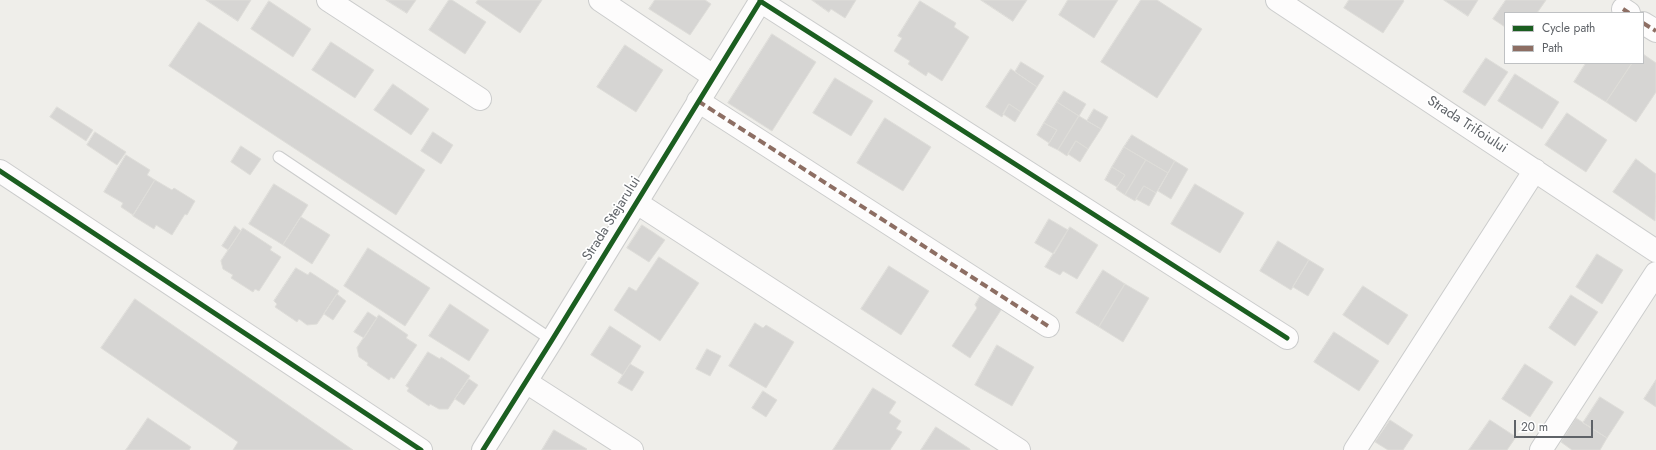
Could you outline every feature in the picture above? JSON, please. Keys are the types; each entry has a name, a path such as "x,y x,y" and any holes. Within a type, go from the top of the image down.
{"street":[{"path":"328,0 480,99"},
{"path":"600,0 713,76"},
{"name":"Strada Trifoiului","path":"1277,0 1656,251"},
{"path":"760,1 1287,338"},
{"name":"Strada Stejarului","path":"483,450 760,1"},
{"path":"1644,24 1656,31"},
{"path":"698,102 1048,326"},
{"path":"1355,450 1535,170"},
{"path":"0,171 421,450"},
{"path":"637,202 1019,450"},
{"path":"1541,450 1656,274"},
{"path":"526,382 632,450"}],"lane":[{"path":"279,157 552,340"}],"building":[{"path":"206,0 251,0 238,21"},
{"path":"386,0 416,0 407,13"},
{"path":"449,0 452,0 486,22 465,54 429,30"},
{"path":"478,0 542,0 520,33 476,3"},
{"path":"655,0 705,0 711,4 690,35 649,9"},
{"path":"812,0 856,0 845,18 831,9 829,12"},
{"path":"981,0 1027,0 1013,21"},
{"path":"1068,0 1118,0 1094,38 1059,15"},
{"path":"1141,0 1157,0 1202,29 1157,98 1101,62"},
{"path":"1349,0 1404,1 1383,33 1344,8"},
{"path":"1444,0 1478,0 1468,16"},
{"path":"1506,0 1546,0 1538,12 1504,12 1504,26 1493,19"},
{"path":"269,1 311,29 293,57 251,29"},
{"path":"920,1 956,23 954,27 969,37 942,81 928,72 926,76 908,64 910,61 894,51 902,38 898,36"},
{"path":"199,22 425,170 396,215 169,66"},
{"path":"772,34 816,62 772,131 728,103"},
{"path":"331,42 374,70 355,98 312,70"},
{"path":"625,45 663,70 636,112 597,87"},
{"path":"1644,55 1656,63 1656,92 1636,122 1606,102 1631,64 1644,64"},
{"path":"1486,58 1508,72 1485,106 1463,92"},
{"path":"1021,62 1044,76 1037,87 1015,72"},
{"path":"1585,64 1631,64 1606,102 1574,82"},
{"path":"1011,69 1037,87 1021,112 1009,104 1002,117 986,107"},
{"path":"1515,74 1559,102 1542,129 1498,101"},
{"path":"835,78 873,101 851,136 813,113"},
{"path":"393,84 429,109 411,135 374,110"},
{"path":"1064,91 1086,104 1079,116 1057,102"},
{"path":"1057,102 1079,116 1058,150 1048,145 1057,130 1044,123"},
{"path":"1009,104 1021,112 1015,122 1003,114"},
{"path":"57,107 93,130 86,141 50,117"},
{"path":"1094,109 1108,117 1101,129 1087,121"},
{"path":"1567,113 1607,140 1586,172 1545,145"},
{"path":"1079,116 1101,129 1088,149 1076,141 1067,156 1058,150"},
{"path":"885,118 931,147 903,191 857,163"},
{"path":"1044,123 1057,130 1049,143 1037,135"},
{"path":"95,132 126,152 117,165 87,145"},
{"path":"433,132 453,145 441,164 421,151"},
{"path":"1132,135 1175,161 1168,173 1124,147"},
{"path":"1076,141 1088,149 1080,162 1068,154"},
{"path":"241,146 261,159 250,175 231,162"},
{"path":"1124,147 1146,160 1125,195 1116,189 1125,175 1112,167"},
{"path":"126,155 150,170 147,175 155,180 133,215 121,207 123,203 104,192"},
{"path":"1636,159 1656,174 1655,221 1613,192"},
{"path":"1146,160 1168,173 1156,193 1144,186 1135,201 1125,195"},
{"path":"1175,161 1188,169 1171,199 1158,191"},
{"path":"1112,167 1125,175 1117,187 1105,180"},
{"path":"155,180 172,190 174,188 195,201 187,215 185,214 172,235 156,225 154,229 133,216"},
{"path":"274,184 308,205 283,245 249,224"},
{"path":"1195,184 1244,213 1220,253 1171,224"},
{"path":"1144,186 1156,193 1149,206 1136,199"},
{"path":"301,217 330,235 312,264 283,245"},
{"path":"1049,219 1068,230 1054,254 1035,243"},
{"path":"642,225 665,240 649,262 627,248"},
{"path":"235,226 241,231 228,250 222,246"},
{"path":"1070,227 1098,245 1077,279 1063,271 1060,275 1045,267"},
{"path":"243,228 272,247 270,250 281,257 259,291 255,289 253,292 231,278 233,275 223,269 221,261"},
{"path":"1278,241 1309,260 1291,290 1260,271"},
{"path":"368,248 430,288 405,326 344,286"},
{"path":"1597,254 1623,270 1602,304 1576,287"},
{"path":"659,257 699,283 660,341 614,310 629,287 636,291"},
{"path":"1309,260 1324,269 1308,296 1293,287"},
{"path":"889,266 929,291 901,335 861,309"},
{"path":"296,268 308,275 310,272 339,291 317,324 307,325 299,319 297,322 275,307 277,304 274,301"},
{"path":"1103,270 1125,284 1099,327 1076,313"},
{"path":"1125,284 1149,298 1123,342 1099,327"},
{"path":"1363,286 1408,315 1388,345 1343,315"},
{"path":"982,293 1003,307 970,358 952,346 977,308 975,305"},
{"path":"337,294 346,301 333,320 324,314"},
{"path":"1571,295 1598,312 1575,346 1549,328"},
{"path":"135,299 353,450 233,450 238,442 101,348"},
{"path":"450,304 489,330 469,361 429,336"},
{"path":"368,312 377,318 364,338 354,332"},
{"path":"379,315 408,335 406,338 417,345 394,379 391,377 389,380 367,365 368,363 359,357 357,348"},
{"path":"755,323 763,328 766,325 794,342 766,388 729,366"},
{"path":"610,326 641,346 623,375 591,355"},
{"path":"1334,332 1379,361 1359,391 1314,362"},
{"path":"997,345 1034,367 1012,406 975,385"},
{"path":"707,349 721,356 710,376 696,369"},
{"path":"428,352 440,359 441,357 470,376 448,409 439,409 430,404 429,406 407,391 409,388 406,386"},
{"path":"630,364 644,372 632,391 618,383"},
{"path":"1525,364 1553,382 1530,417 1502,399"},
{"path":"469,379 478,385 464,405 455,399"},
{"path":"1656,380 1656,407 1644,399"},
{"path":"873,388 896,402 889,413 901,421 896,429 902,432 890,450 833,450"},
{"path":"763,391 777,400 766,417 752,408"},
{"path":"1600,397 1624,412 1607,438 1583,423"},
{"path":"148,418 191,447 189,450 126,450"},
{"path":"1576,418 1607,438 1600,450 1572,450 1561,442"},
{"path":"1390,420 1413,435 1403,450 1388,450 1375,442"},
{"path":"1490,420 1516,437 1507,450 1469,450"},
{"path":"936,427 970,449 970,450 921,450"},
{"path":"554,430 587,449 542,450"}],"marked path":[{"path":"1623,9 1628,12"},
{"path":"1644,24 1656,31"},
{"path":"698,101 1048,326"}],"cycle path":[{"path":"483,450 761,0"},
{"path":"760,1 1287,338"},
{"path":"0,171 421,450"}]}
